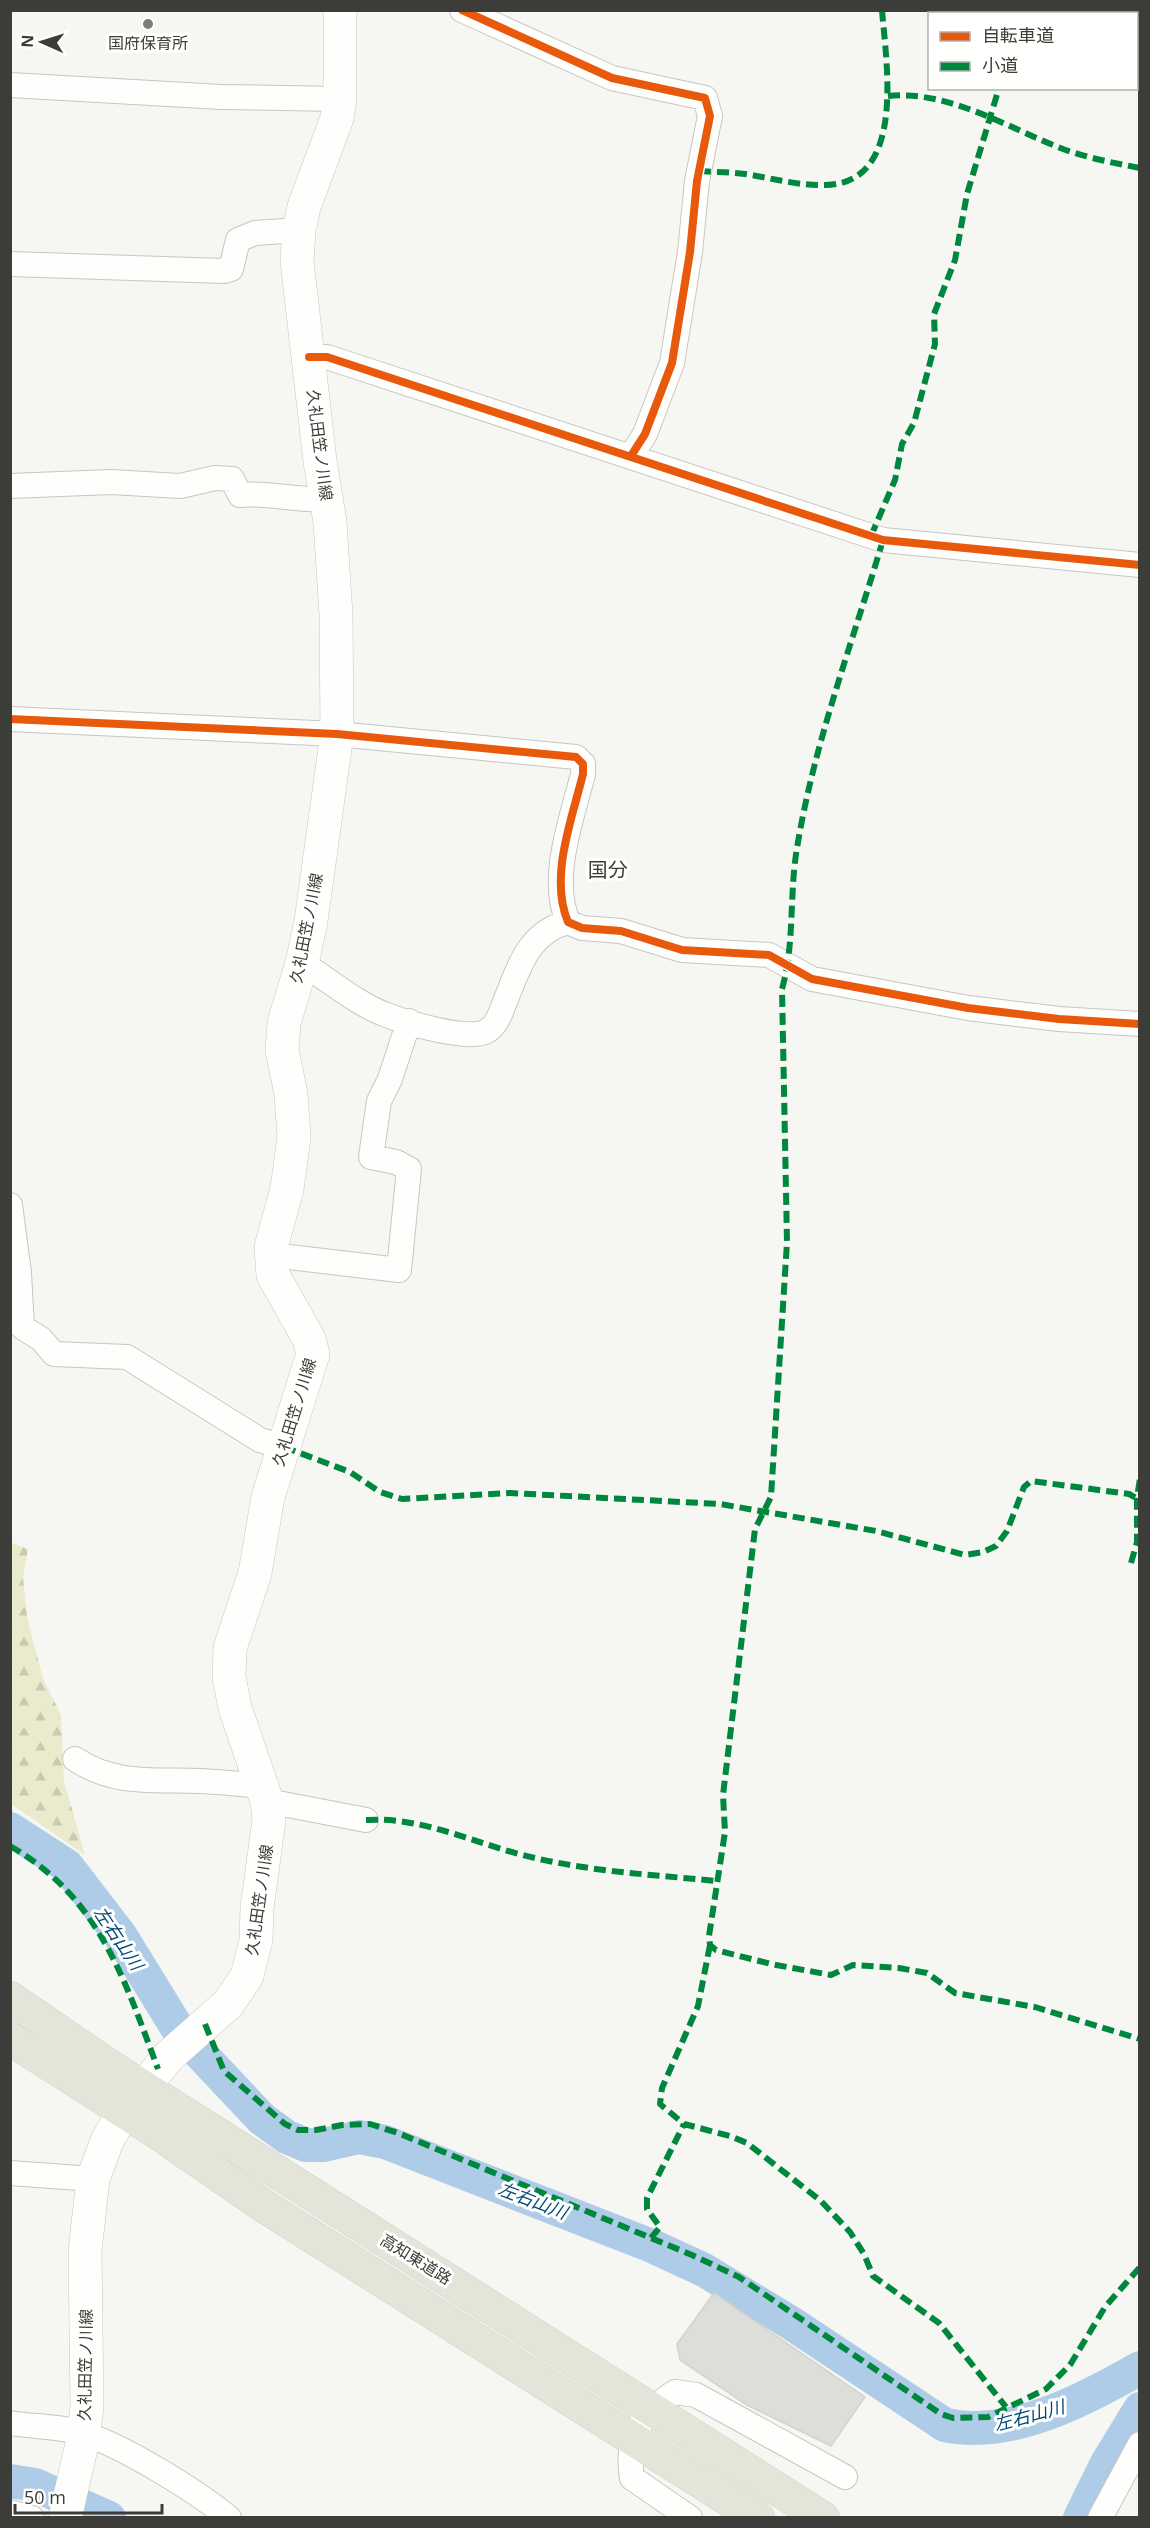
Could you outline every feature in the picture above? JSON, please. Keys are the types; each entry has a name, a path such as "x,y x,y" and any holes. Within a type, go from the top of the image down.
{"highway":[{"name":"高知東道路","path":"10,1998 261,2204 758,2517"},
{"name":"高知東道路","path":"10,2039 134,2098 651,2408 824,2517"}],"main road":[{"name":"久礼田笠ノ川線","path":"65,2517 83,2438 87,2407 86,2251 93,2179 107,2141 134,2098 169,2056 228,2004 247,1976 256,1940 260,1885 267,1842 264,1793 235,1708 229,1677 230,1648 255,1573 268,1497 313,1354 309,1339 273,1275 272,1255 277,1223 287,1189 294,1137 291,1094 282,1050 284,1023 302,963 311,921 337,734 336,615 326,499 297,261 299,230 304,207 337,118 340,99 340,10"}],"street":[{"path":"462,10 612,78 705,99 708,103 710,116 697,181 690,252 672,363 645,434 632,456"},
{"path":"10,85 221,97 340,99"},
{"path":"10,264 224,271 231,269 238,240 255,233 299,230"},
{"path":"309,357 327,357 884,540 1140,565"},
{"path":"10,486 111,482 180,486 215,478 232,479 240,495 262,493 300,501 326,499"},
{"path":"10,718 337,734 576,757 583,764 583,774 564,849 562,909 568,922 582,928 621,931 682,950 769,955 812,979 968,1008 1059,1019 1140,1024"},
{"path":"302,963 383,1014 442,1031 471,1034 487,1031 499,1018 525,952 546,931 568,922"},
{"path":"272,1255 399,1270 409,1169 396,1162 370,1157 379,1101 390,1079 409,1021"},
{"path":"10,1205 19,1273 16,1331 41,1339 54,1354 127,1357 260,1440 284,1447"},
{"path":"75,1759 90,1769 138,1782 200,1781 264,1793 366,1820"},
{"path":"10,2173 93,2179"},
{"path":"690,2517 632,2478 628,2457 633,2439 651,2408 675,2392 696,2395 845,2477"},
{"path":"10,2423 83,2438 135,2458 215,2506 228,2517"},
{"path":"1100,2517 1140,2444"},
{"path":"10,2512 32,2517"}],"green space":[{"path":"10,1542 28,1549 23,1577 27,1617 43,1679 61,1715 64,1781 85,1855 11,1804"}],"building":[{"path":"714,2293 865,2397 831,2446 747,2405 680,2360 677,2344"}],"waterway":[{"name":"左右山川","path":"10,1829 67,1866 120,1935 179,2031 262,2119 287,2137 306,2145 324,2145 359,2137 385,2142 652,2246 704,2270 791,2323 945,2425 970,2428 1021,2422 1071,2404 1140,2368"},
{"path":"1080,2518 1107,2463 1140,2409"},
{"path":"10,2481 35,2485 109,2518"}],"marked path":[{"path":"699,171 739,173 816,185 852,179 869,164 880,142 886,116 886,59 882,10"},
{"path":"871,536 895,480 902,444 914,423 935,344 934,314 955,260 967,194 998,90"},
{"path":"888,96 911,96 956,105 978,112 1063,149 1091,158 1140,168"},
{"path":"883,540 813,770 797,848 789,954 782,989 787,1242 771,1497 755,1529 723,1795 725,1832 709,1936 710,1945 716,1950 771,1964 831,1975 853,1965 899,1968 927,1973 955,1993 1035,2007 1140,2039"},
{"path":"284,1447 350,1472 380,1492 402,1499 510,1493 720,1504 876,1531 965,1555 983,1552 996,1546 1007,1531 1024,1487 1031,1481 1129,1494 1140,1500"},
{"path":"1131,1563 1137,1542 1137,1498 1140,1478"},
{"path":"366,1820 387,1820 430,1827 514,1853 580,1867 717,1881"},
{"path":"10,1846 41,1866 66,1890 87,1915 120,1972 158,2069"},
{"path":"710,1945 698,2006 662,2088 660,2104 684,2124 747,2143 821,2201 850,2232 864,2254 873,2276 939,2323 1006,2407"},
{"path":"205,2024 224,2071 285,2124 298,2130 370,2124 398,2133 692,2255 739,2277 941,2414 953,2418 988,2417 1046,2389 1070,2365 1105,2307 1140,2267"},
{"path":"651,2238 660,2227 647,2209 647,2198 684,2124"}],"cycle path":[{"path":"462,10 612,78 705,98 710,116 697,181 690,252 672,363 645,434 631,456"},
{"path":"309,357 327,357 883,540 1140,565"},
{"path":"10,719 337,734 576,757 583,764 583,774 568,829 561,867 563,905 568,922 582,928 621,931 682,950 769,955 812,979 968,1008 1059,1019 1140,1024"}],"place":[{"name":"国府保育所","path":"148,24"}],"district":[{"name":"国分","path":"608,869"}]}
